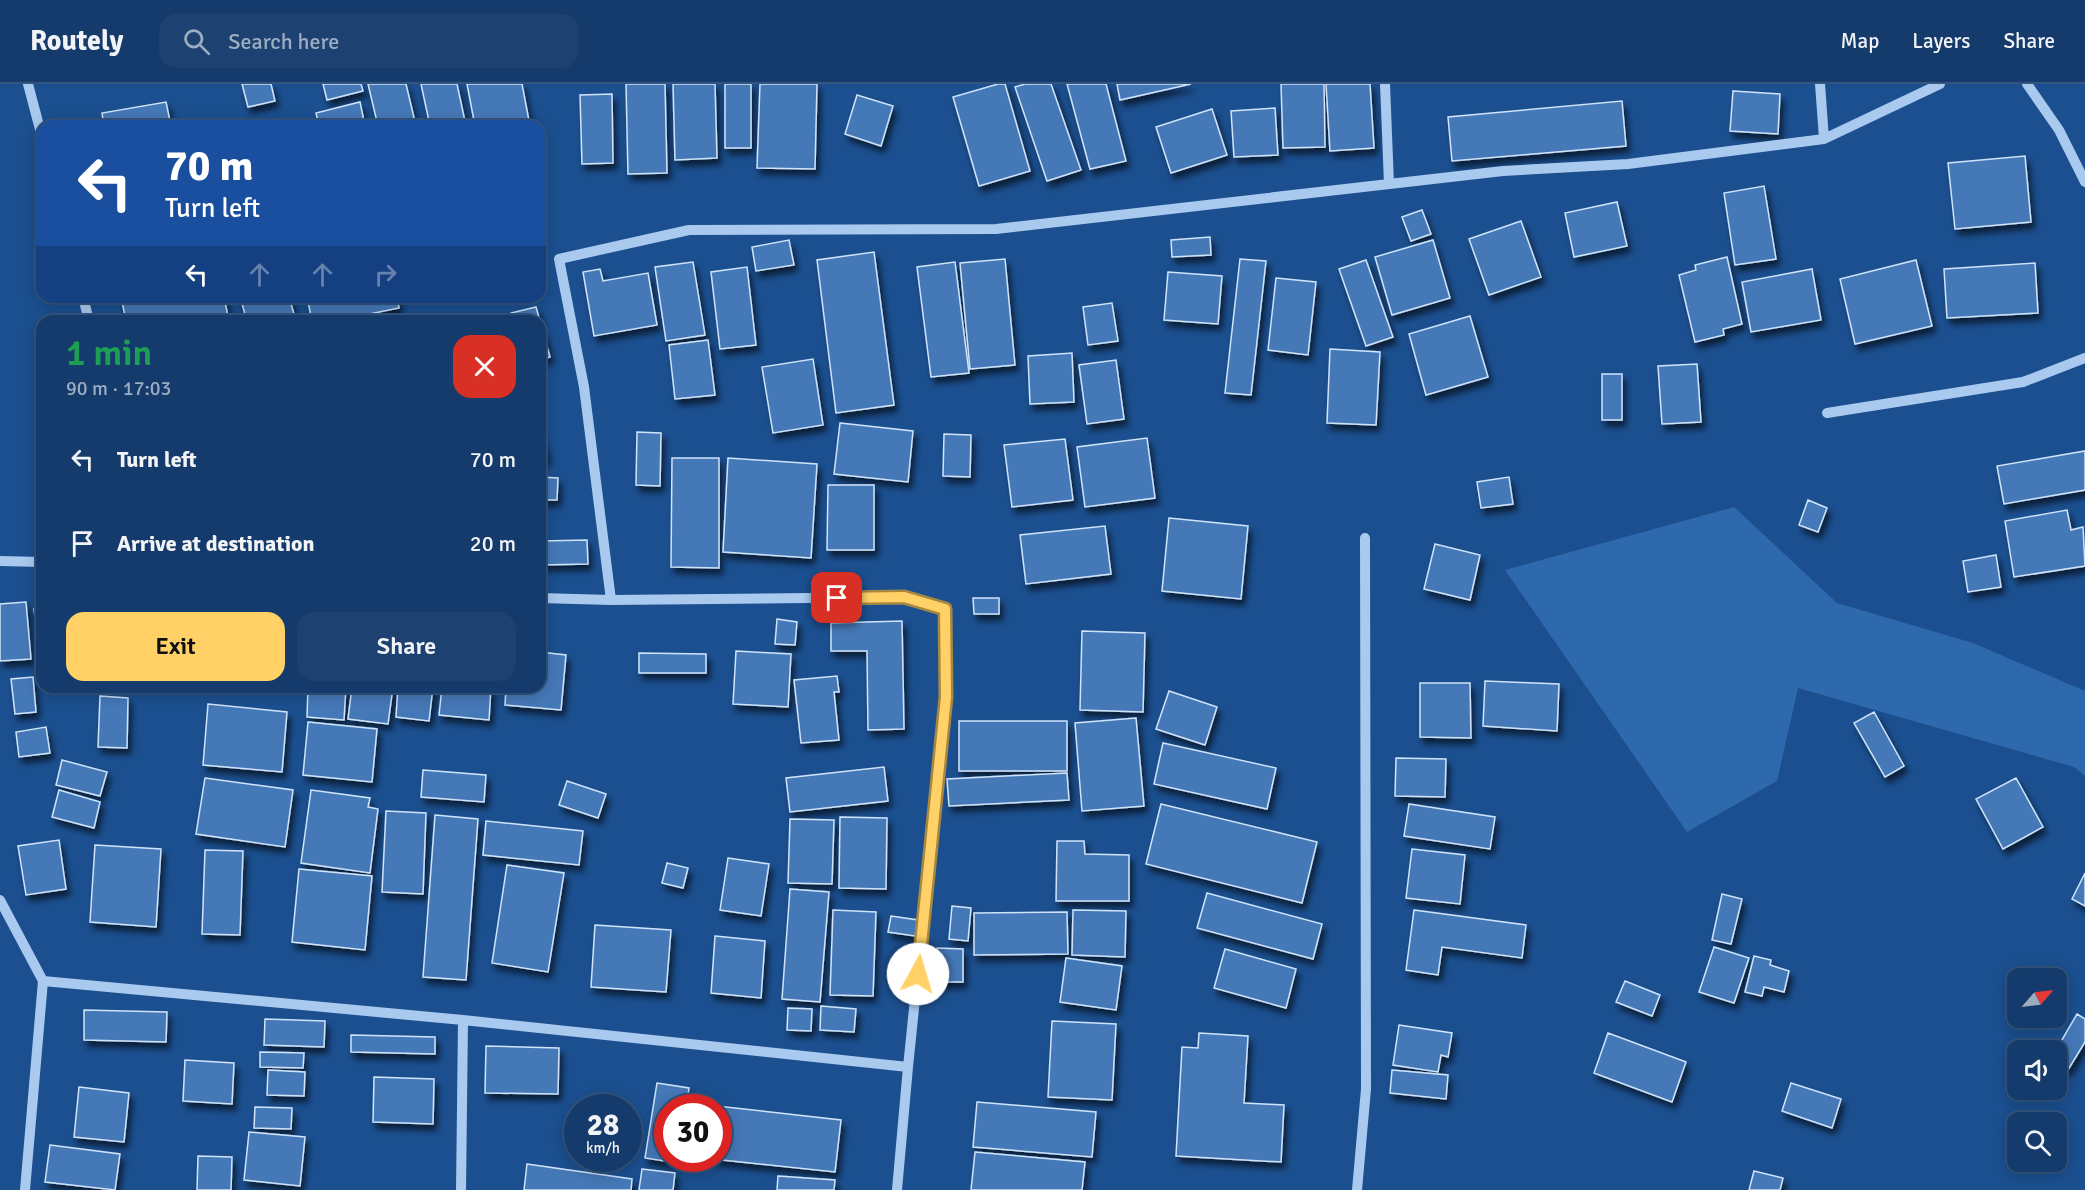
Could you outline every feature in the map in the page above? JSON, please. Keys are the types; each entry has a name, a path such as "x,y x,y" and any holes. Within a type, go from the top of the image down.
{"street":[{"path":"28,84 38,120"},
{"path":"1385,84 1389,184"},
{"path":"1820,84 1824,140"},
{"path":"611,600 584,387 559,259 689,230 996,229 1503,171 1628,164 1824,140 1940,84"},
{"path":"2027,84 2059,130 2085,182"},
{"path":"1827,413 2023,382 2085,358"},
{"path":"1357,1190 1366,1089 1365,538"},
{"path":"0,561 36,562"},
{"path":"546,598 611,600 904,597 945,609 946,697 897,1190"},
{"path":"0,900 44,981 25,1190"},
{"path":"44,981 463,1020 908,1067"},
{"path":"461,1190 463,1020"}],"shaded area":[{"path":"1734,507 1837,603 1973,643 2085,691 2085,776 2074,767 1798,688 1777,781 1687,832 1505,570"}],"building":[{"path":"242,84 271,84 275,101 248,107"},
{"path":"323,84 361,84 363,91 327,100"},
{"path":"368,84 406,84 415,120 377,120"},
{"path":"421,84 457,84 465,120 429,120"},
{"path":"467,84 522,84 529,120 474,120"},
{"path":"626,84 665,84 667,173 628,174"},
{"path":"673,84 715,84 717,158 675,160"},
{"path":"725,84 751,84 751,148 725,148"},
{"path":"760,84 817,84 815,169 757,168"},
{"path":"1005,84 1030,171 979,186 953,97"},
{"path":"1025,84 1051,84 1081,170 1047,181 1015,87"},
{"path":"1067,84 1106,84 1126,161 1090,169"},
{"path":"1117,84 1191,84 1120,100"},
{"path":"1281,84 1324,84 1325,147 1283,148"},
{"path":"1326,84 1370,84 1374,148 1330,151"},
{"path":"1733,91 1780,94 1778,134 1730,131"},
{"path":"612,94 613,163 582,164 580,95"},
{"path":"857,95 893,106 881,146 845,134"},
{"path":"1622,101 1626,146 1452,161 1448,117"},
{"path":"166,102 170,120 103,120 102,113"},
{"path":"360,102 364,120 318,120 316,113"},
{"path":"1275,108 1278,155 1234,157 1231,111"},
{"path":"1212,109 1227,155 1171,173 1156,127"},
{"path":"2025,156 2031,222 1955,229 1948,163"},
{"path":"1764,186 1776,259 1735,265 1724,193"},
{"path":"1617,202 1627,246 1574,257 1565,213"},
{"path":"1422,210 1431,234 1411,241 1402,217"},
{"path":"1521,221 1541,277 1489,295 1469,239"},
{"path":"1210,237 1211,255 1172,257 1171,240"},
{"path":"789,240 794,265 756,271 752,247"},
{"path":"1433,240 1450,298 1392,315 1375,257"},
{"path":"874,252 894,405 836,413 817,260"},
{"path":"1727,257 1742,324 1723,329 1724,335 1695,342 1679,275 1696,270 1695,265"},
{"path":"1005,259 1015,365 970,369 960,263"},
{"path":"1240,259 1266,261 1251,395 1225,393"},
{"path":"1366,260 1393,337 1366,346 1339,269"},
{"path":"1916,260 1932,326 1855,344 1840,279"},
{"path":"693,262 705,335 666,341 655,267"},
{"path":"955,262 969,373 931,377 917,267"},
{"path":"2035,263 2038,313 1947,318 1944,269"},
{"path":"747,267 756,345 720,349 711,272"},
{"path":"600,269 603,281 648,273 657,325 594,336 583,272"},
{"path":"1812,269 1821,320 1751,332 1742,282"},
{"path":"1168,272 1222,276 1218,324 1164,320"},
{"path":"1276,278 1316,282 1308,355 1268,350"},
{"path":"122,303 225,303 228,315 125,315"},
{"path":"242,303 291,303 294,315 245,315"},
{"path":"308,303 398,303 399,308 365,315 311,315"},
{"path":"1112,303 1118,341 1088,345 1083,307"},
{"path":"536,307 538,315 512,315 511,313"},
{"path":"1470,316 1488,377 1426,395 1409,334"},
{"path":"708,340 715,395 675,399 669,345"},
{"path":"546,343 550,357 546,358"},
{"path":"1330,349 1380,352 1376,425 1327,423"},
{"path":"1072,353 1074,402 1030,404 1028,356"},
{"path":"813,359 823,425 773,433 762,367"},
{"path":"1116,360 1124,419 1087,424 1079,365"},
{"path":"1697,364 1701,422 1662,424 1658,366"},
{"path":"1602,374 1622,374 1622,420 1602,420"},
{"path":"840,423 913,431 908,482 834,474"},
{"path":"637,432 661,433 660,486 636,485"},
{"path":"944,434 971,435 970,477 943,476"},
{"path":"1147,438 1155,498 1085,507 1077,447"},
{"path":"1065,439 1073,500 1012,507 1004,445"},
{"path":"2085,451 2085,490 2004,504 1997,466"},
{"path":"672,458 719,458 719,568 671,567"},
{"path":"728,458 817,464 811,558 723,552"},
{"path":"546,477 558,478 557,500 546,500"},
{"path":"1509,477 1513,504 1481,508 1477,482"},
{"path":"828,485 874,485 874,550 827,550"},
{"path":"1808,500 1827,508 1818,532 1799,525"},
{"path":"2067,510 2071,530 2083,527 2085,566 2014,577 2005,521"},
{"path":"1169,518 1248,526 1241,599 1162,591"},
{"path":"1105,526 1111,574 1026,584 1020,535"},
{"path":"587,540 588,564 546,565 546,541"},
{"path":"1435,544 1480,555 1470,600 1424,589"},
{"path":"1996,555 2001,587 1968,592 1963,561"},
{"path":"973,598 999,598 999,614 974,614"},
{"path":"26,602 31,659 0,661 0,604"},
{"path":"777,619 797,622 795,645 775,644"},
{"path":"902,621 904,729 868,730 867,651 831,651 831,623"},
{"path":"1082,631 1145,633 1143,712 1080,710"},
{"path":"736,651 791,654 788,707 733,704"},
{"path":"546,653 566,655 561,710 505,705 506,693 546,693"},
{"path":"639,653 706,654 706,673 639,673"},
{"path":"837,676 839,692 834,692 839,740 801,743 794,680"},
{"path":"33,677 36,712 15,714 11,679"},
{"path":"1485,681 1559,684 1557,731 1483,726"},
{"path":"1420,683 1470,683 1471,738 1420,737"},
{"path":"1169,691 1217,707 1205,745 1156,729"},
{"path":"308,693 346,693 344,720 307,717"},
{"path":"351,693 392,693 388,724 348,719"},
{"path":"398,693 432,693 429,721 396,717"},
{"path":"441,693 491,693 489,720 439,715"},
{"path":"100,696 128,698 127,748 98,747"},
{"path":"208,704 287,712 282,772 203,765"},
{"path":"1874,712 1904,766 1885,777 1854,723"},
{"path":"1136,718 1144,806 1082,811 1075,723"},
{"path":"959,721 1067,721 1067,771 959,771"},
{"path":"308,722 377,729 372,782 303,775"},
{"path":"46,727 50,753 19,757 16,732"},
{"path":"1163,743 1276,768 1267,809 1154,784"},
{"path":"1396,758 1446,759 1445,797 1395,796"},
{"path":"62,760 107,772 100,796 56,785"},
{"path":"884,767 888,801 790,812 786,778"},
{"path":"423,770 486,775 484,802 421,797"},
{"path":"1067,773 1069,800 949,806 947,779"},
{"path":"205,778 293,790 285,847 196,834"},
{"path":"2016,778 2043,827 2003,849 1976,799"},
{"path":"567,781 606,794 598,818 559,805"},
{"path":"59,790 100,802 94,828 52,817"},
{"path":"311,790 370,798 368,807 378,809 370,873 301,863"},
{"path":"1161,804 1317,842 1302,903 1146,864"},
{"path":"1409,804 1495,817 1490,849 1404,836"},
{"path":"386,811 426,813 423,894 382,892"},
{"path":"435,815 478,819 466,980 423,977"},
{"path":"840,817 887,818 886,889 839,888"},
{"path":"790,819 834,820 832,884 788,883"},
{"path":"486,821 583,831 579,865 483,855"},
{"path":"59,840 66,889 26,895 18,846"},
{"path":"1057,841 1084,841 1085,854 1129,855 1129,901 1056,901"},
{"path":"95,845 161,849 156,927 90,922"},
{"path":"1412,849 1465,855 1460,904 1406,898"},
{"path":"205,850 243,851 240,935 202,934"},
{"path":"728,858 769,864 761,916 720,910"},
{"path":"667,863 688,868 683,888 662,883"},
{"path":"507,865 564,873 548,972 492,963"},
{"path":"299,869 372,876 365,950 292,942"},
{"path":"2085,873 2085,906 2072,899"},
{"path":"790,889 829,892 820,1002 782,999"},
{"path":"1207,893 1322,924 1313,959 1197,928"},
{"path":"1722,894 1742,899 1731,944 1712,940"},
{"path":"952,906 971,908 968,941 949,939"},
{"path":"833,910 876,912 873,996 830,995"},
{"path":"1073,910 1126,911 1125,957 1072,955"},
{"path":"1414,910 1526,925 1522,958 1442,947 1438,975 1406,970"},
{"path":"1067,912 1068,954 974,955 974,913"},
{"path":"891,916 918,920 915,936 888,932"},
{"path":"595,925 671,930 666,992 591,987"},
{"path":"715,936 765,941 761,998 711,993"},
{"path":"1714,947 1749,958 1734,1003 1699,992"},
{"path":"937,948 963,949 963,982 937,982"},
{"path":"1225,949 1296,969 1286,1008 1214,988"},
{"path":"1754,956 1771,960 1770,965 1789,971 1784,992 1764,987 1762,996 1745,992"},
{"path":"1066,958 1122,966 1116,1010 1060,1002"},
{"path":"1625,981 1660,995 1652,1016 1616,1002"},
{"path":"821,1006 856,1009 854,1032 820,1030"},
{"path":"788,1008 812,1009 811,1031 787,1030"},
{"path":"84,1010 167,1012 166,1042 84,1040"},
{"path":"2077,1014 2085,1019 2085,1042 2068,1070 2067,1040 2062,1040"},
{"path":"265,1019 325,1021 324,1047 264,1045"},
{"path":"1052,1021 1116,1024 1112,1100 1048,1097"},
{"path":"1399,1025 1452,1033 1448,1057 1441,1055 1438,1072 1393,1065"},
{"path":"1199,1033 1248,1036 1244,1103 1284,1105 1281,1162 1176,1156 1182,1047 1198,1048"},
{"path":"1608,1033 1686,1062 1672,1102 1594,1073"},
{"path":"351,1035 435,1037 435,1054 351,1052"},
{"path":"486,1046 559,1048 558,1094 485,1093"},
{"path":"260,1052 304,1053 303,1068 260,1067"},
{"path":"185,1060 234,1063 232,1104 183,1101"},
{"path":"268,1070 305,1072 304,1096 267,1095"},
{"path":"1392,1070 1448,1075 1446,1099 1390,1093"},
{"path":"374,1077 434,1079 433,1124 373,1122"},
{"path":"657,1083 689,1088 688,1094 655,1094"},
{"path":"1791,1083 1841,1099 1832,1128 1782,1111"},
{"path":"79,1087 129,1093 124,1142 74,1137"},
{"path":"654,1102 654,1159 645,1158"},
{"path":"977,1102 1096,1112 1092,1157 973,1147"},
{"path":"255,1107 292,1108 291,1129 254,1128"},
{"path":"732,1108 841,1120 835,1172 732,1161"},
{"path":"249,1132 305,1137 300,1186 244,1180"},
{"path":"50,1145 120,1154 115,1190 45,1182"},
{"path":"975,1152 1085,1162 1082,1190 971,1190"},
{"path":"198,1156 232,1157 231,1190 197,1190"},
{"path":"527,1164 564,1169 564,1172 583,1172 632,1179 631,1190 524,1190"},
{"path":"642,1169 675,1173 673,1190 639,1190"},
{"path":"1754,1171 1783,1178 1780,1190 1749,1190"},
{"path":"778,1176 835,1180 834,1190 777,1190"}],"route":[{"path":"837,598 904,597 945,609 946,697 918,974"}]}
